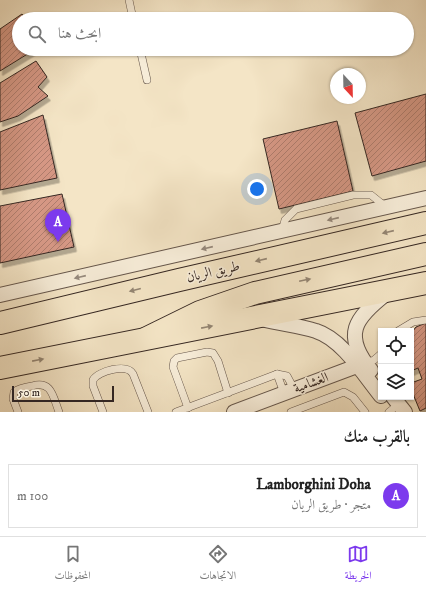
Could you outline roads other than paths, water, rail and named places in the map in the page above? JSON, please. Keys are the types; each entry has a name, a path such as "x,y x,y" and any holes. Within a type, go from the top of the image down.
{"main road":[{"name":"طريق الريان","path":"0,324 209,273 426,223"},
{"path":"147,338 200,312 255,293 426,254"},
{"path":"0,368 426,283"},
{"path":"0,310 34,315"}],"street":[{"name":"طريق الريان","path":"0,295 426,198"},
{"path":"378,391 361,365 355,342 358,322 365,311 392,290"},
{"path":"256,317 324,334 378,379"},
{"name":"الغشامية","path":"234,412 361,365"},
{"path":"386,400 396,408"}],"lane":[{"path":"129,0 132,12"},
{"path":"142,56 147,80"},
{"path":"282,231 284,220 296,209 353,194 372,195 386,207"},
{"path":"403,328 413,322 426,320"},
{"path":"188,408 173,367 174,361 177,358 207,352 213,354 218,361 228,392"},
{"path":"361,365 374,360 378,357"},
{"path":"103,412 93,386 93,380 97,375 124,368 130,369 133,374 148,412"},
{"path":"176,412 277,374 287,376 289,391"},
{"path":"277,374 289,391"},
{"path":"18,412 13,399 14,392 19,389 40,384 48,387 59,412"},
{"path":"291,412 344,392 351,394 365,412"}],"place":[{"name":"Lamborghini Doha","path":"58,242"}]}
